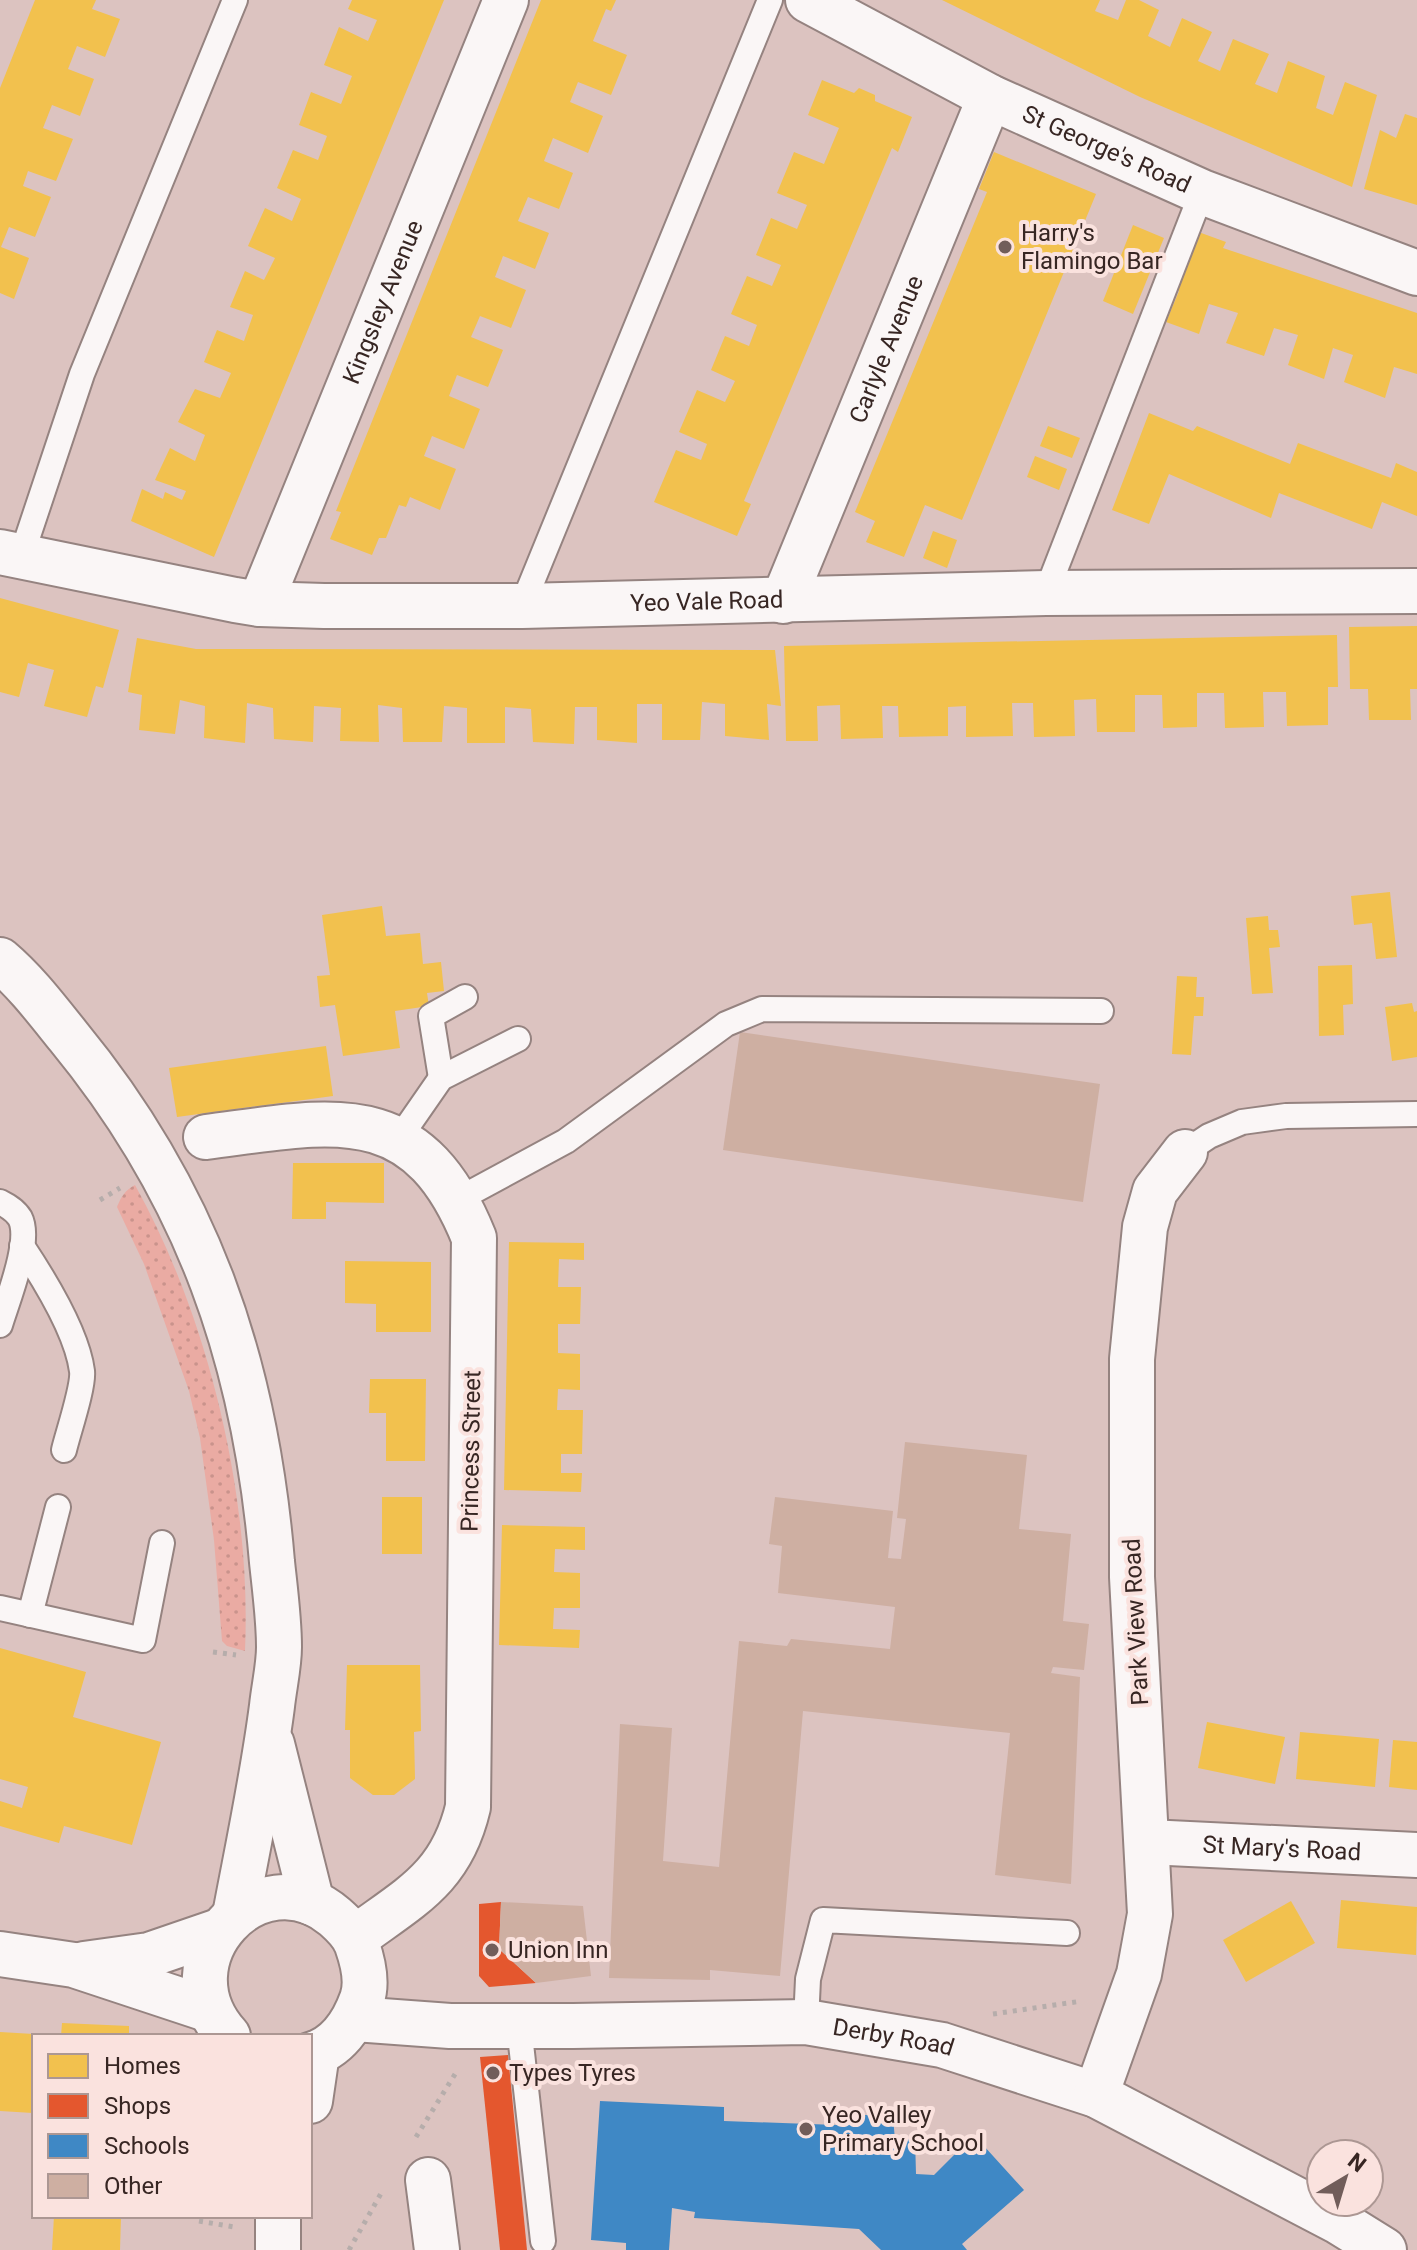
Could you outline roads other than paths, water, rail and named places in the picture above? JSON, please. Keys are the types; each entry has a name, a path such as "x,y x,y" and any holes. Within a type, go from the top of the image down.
{"street":[{"name":"Kingsley Avenue","path":"260,604 506,0"},
{"name":"St George's Road","path":"808,0 990,97 1202,192 1417,273"},
{"name":"Carlyle Avenue","path":"783,601 990,97"},
{"name":"Yeo Vale Road","path":"10,554 260,604 522,606 1046,593 1417,591"},
{"path":"0,960 16,973 90,1062 141,1136 180,1203 227,1323 249,1399 267,1497 279,1648 269,1730 227,1923 207,1956 203,1983 219,2023"},
{"name":"Princess Street","path":"206,1137 315,1123 358,1125 398,1140 436,1170 457,1200 474,1238 468,1807 462,1832 438,1874 355,1938"},
{"name":"Park View Road","path":"1096,2095 1133,1993 1150,1914 1132,1577 1132,1359 1145,1227 1155,1191 1185,1152"},
{"path":"269,1730 312,1903"},
{"name":"St Mary's Road","path":"1148,1842 1417,1855"},
{"path":"74,1965 149,1955 227,1923 258,1902 285,1898 312,1903 328,1911 355,1938 364,1965 364,1993 355,2019 338,2039 314,2054 312,2078"},
{"path":"0,1954 74,1965 219,2023"},
{"name":"Derby Road","path":"355,2019 450,2026 806,2022 942,2045 1096,2095 1339,2222 1384,2250"},
{"path":"428,2180 437,2250"}],"lane":[{"path":"10,554 235,0"},
{"path":"522,606 770,0"},
{"path":"1046,593 1202,192"},
{"path":"441,1078 431,1016 465,997"},
{"path":"457,1200 566,1141 726,1024 762,1009 1101,1011"},
{"path":"398,1140 441,1078 518,1039"},
{"path":"1185,1152 1209,1136 1242,1122 1286,1116 1417,1114"},
{"path":"0,1202 20,1218 23,1229 22,1246 0,1325"},
{"path":"22,1246 45,1280 69,1332 82,1372 64,1450"},
{"path":"30,1615 58,1507"},
{"path":"0,1608 143,1640 162,1543"},
{"path":"806,2022 808,1979 823,1920 1067,1933"},
{"path":"519,2026 543,2241"}],"place":[{"name":"Harry's Flamingo Bar","path":"1005,247"},
{"name":"Union Inn","path":"492,1950"},
{"name":"Types Tyres","path":"493,2073"},
{"name":"Yeo Valley Primary School","path":"806,2129"}]}
